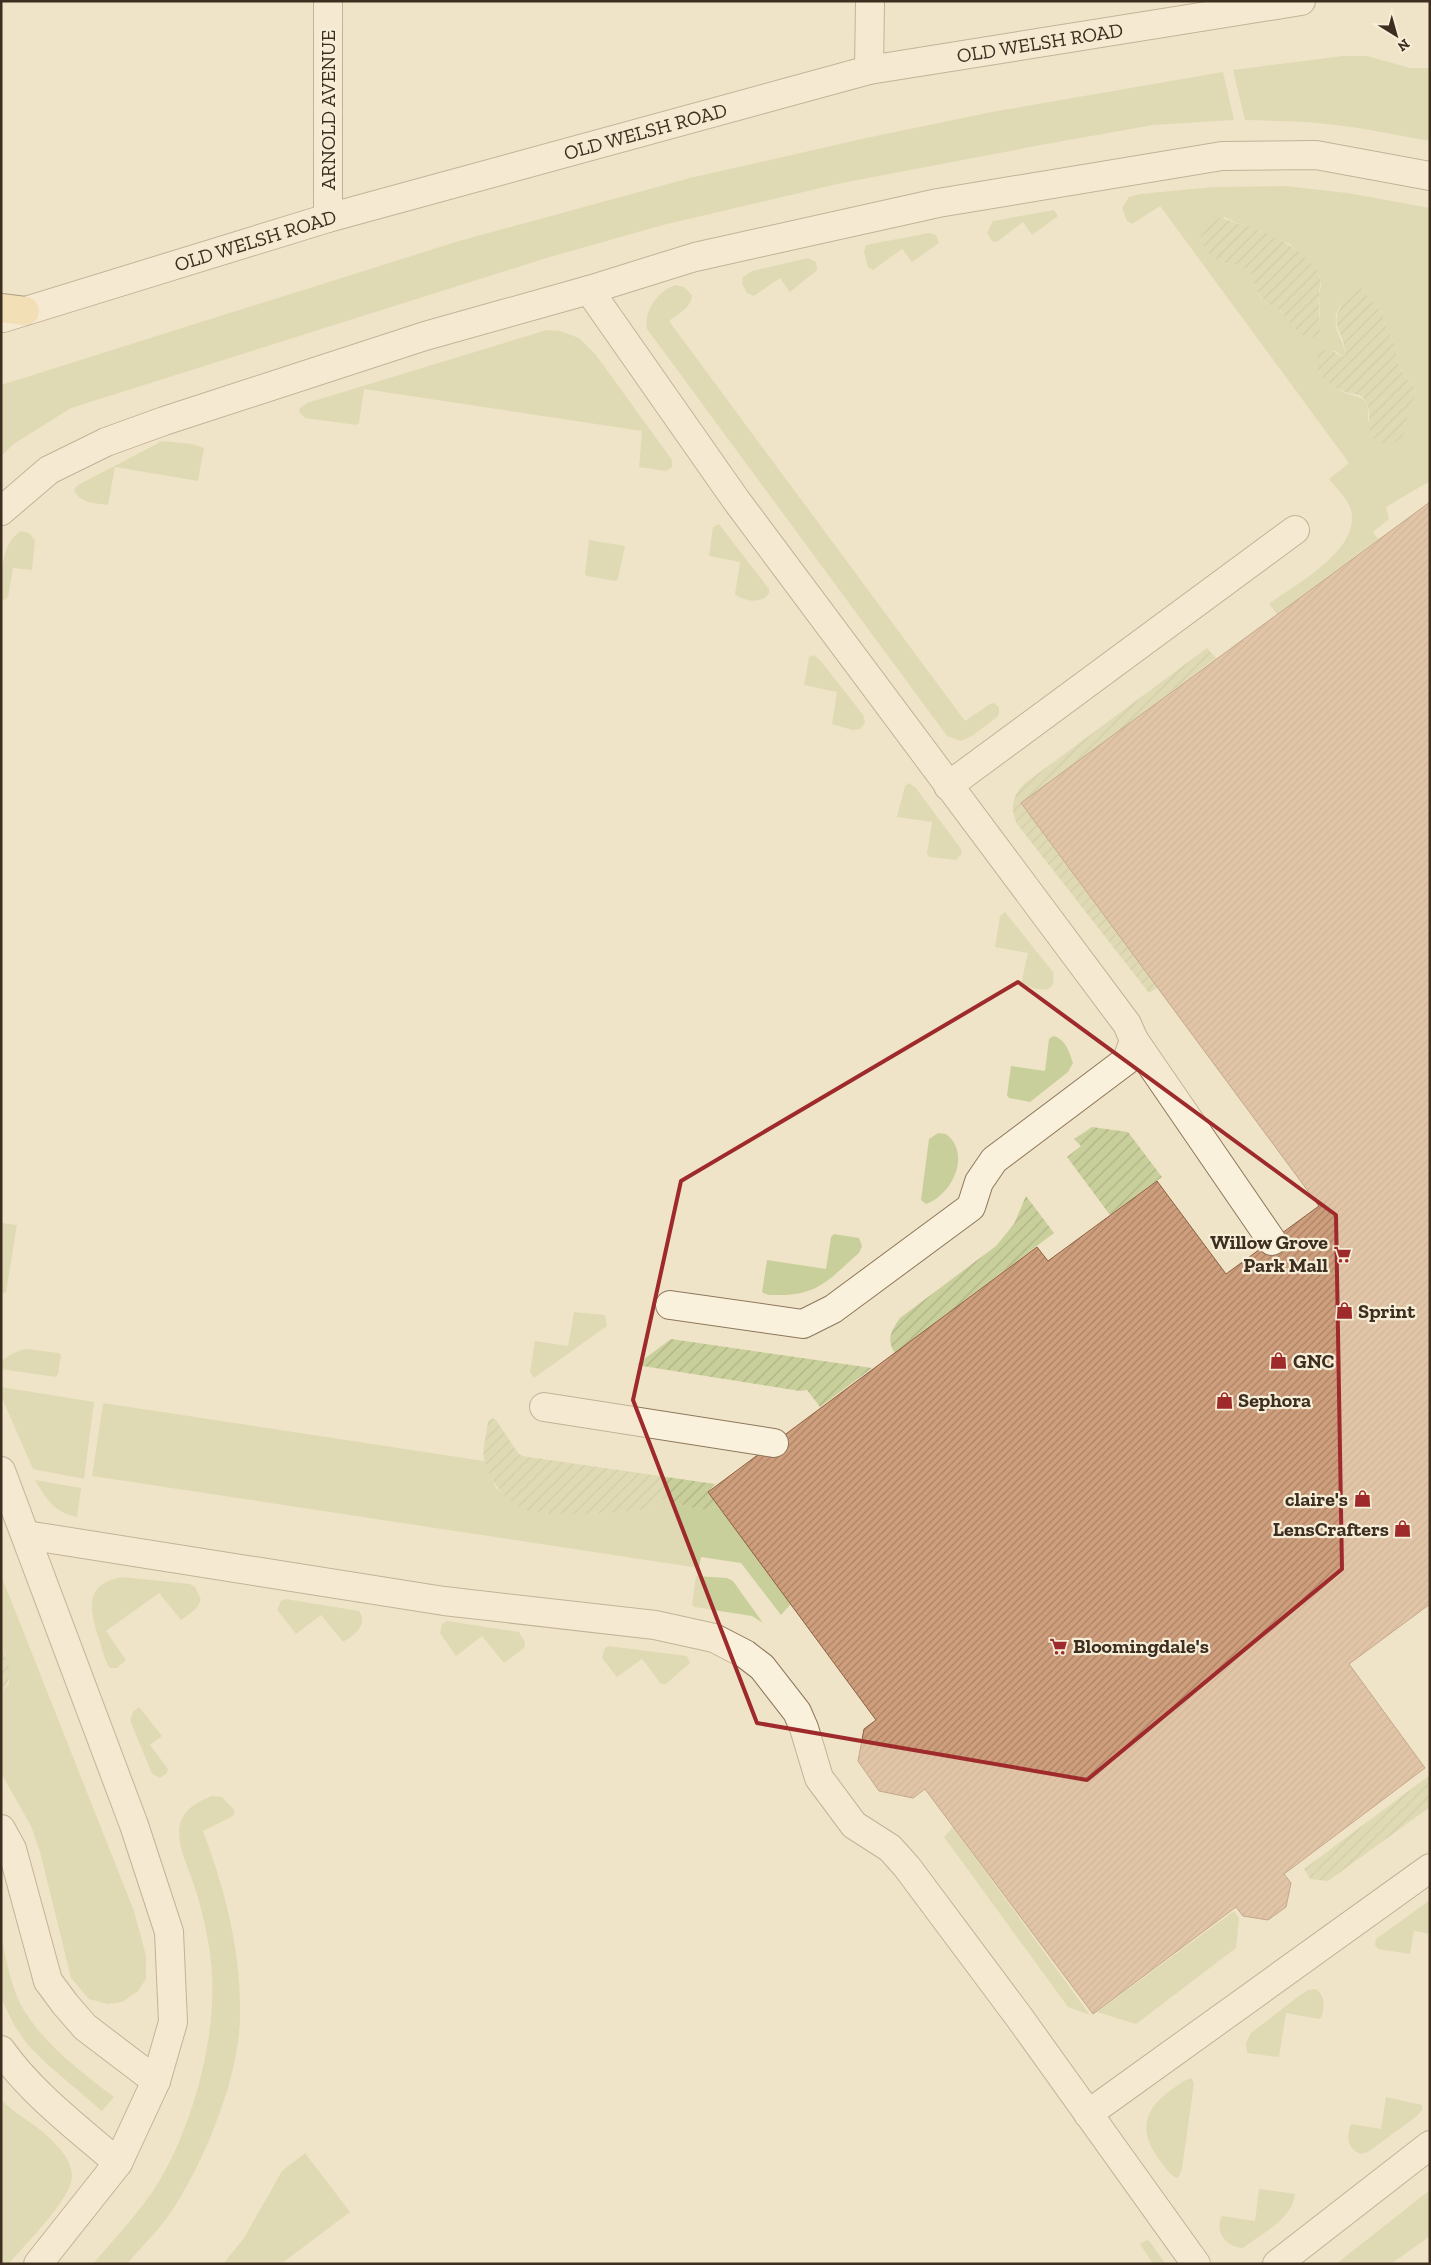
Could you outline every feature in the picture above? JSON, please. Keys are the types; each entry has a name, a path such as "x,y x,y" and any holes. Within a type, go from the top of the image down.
{"street":[{"name":"ARNOLD AVENUE","path":"328,1 328,218"},
{"path":"869,70 870,1"},
{"name":"OLD WELSH ROAD","path":"9,312 328,218 869,70 1301,1"},
{"path":"1,511 49,470 106,442 164,421 424,336 589,290 695,257 938,203 1222,156 1316,155 1430,176"},
{"path":"589,290 736,500 1127,1024 1134,1040 1272,1241"},
{"path":"948,786 1295,530"},
{"path":"670,1305 803,1324 833,1310 971,1206 979,1182 994,1160 1127,1060 1134,1040"},
{"path":"544,1407 774,1443"},
{"path":"1,1471 134,1825 169,1932 173,2022 156,2081 118,2163 38,2264"},
{"path":"26,1536 444,1601 655,1625 714,1638 745,1654 762,1667 797,1712 804,1728 819,1778 854,1825 890,1848 907,1867 1196,2264"},
{"path":"1,1829 12,1849 48,1981 85,2027 156,2081"},
{"path":"1088,2114 1430,1868"},
{"path":"1,2050 11,2064 46,2099 118,2163"},
{"path":"1277,2264 1430,2144"}],"highlighted area":[{"path":"1018,982 1336,1215 1342,1569 1087,1780 757,1723 633,1400 681,1181"}],"green space":[{"path":"1343,56 1367,56 1410,68 1430,68 1430,141 1353,127 1307,122 1245,120 1233,70"},
{"path":"1223,72 1234,120 1153,125 1041,145 842,183 663,225 550,257 71,408 15,443 1,456 1,385 459,241 690,178 866,138 992,112"},
{"path":"1285,186 1348,193 1430,208 1430,481 1386,507 1389,519 1373,532 1378,539 1277,614 1269,604 1324,564 1337,552 1346,539 1351,525 1351,510 1345,498 1329,479 1349,463 1160,206 1132,224 1127,221 1122,208 1129,197 1140,194 1213,187","holes":["1224,217 1290,244 1314,268 1319,275 1321,285 1319,294 1320,321 1316,336 1300,332 1280,311 1265,301 1259,295 1252,275 1246,268 1223,263","1359,286 1383,314 1385,325 1396,347 1396,360 1405,377 1414,388 1415,397 1409,407 1368,421 1366,402 1333,386 1319,373 1315,364 1334,350 1343,357 1345,355 1337,329 1337,313 1342,303"]},
{"path":"1054,210 1058,216 1032,235 1023,222 997,242 992,241 987,233 993,221"},
{"path":"1216,217 1274,237 1297,250 1306,258 1320,278 1320,333 1313,337 1301,335 1283,313 1265,302 1257,291 1252,275 1248,270 1215,259 1207,251 1202,241 1200,230 1209,218"},
{"path":"929,233 936,235 939,243 912,262 902,249 873,270 868,267 864,252 866,245"},
{"path":"808,258 816,262 817,270 790,292 780,278 754,296 747,293 742,284 743,277 752,271"},
{"path":"675,285 684,287 692,295 690,304 669,321 965,721 990,704 994,703 999,707 997,717 972,736 961,741 947,736 647,329 647,316 653,303 663,292"},
{"path":"1354,285 1359,286 1383,314 1385,325 1396,347 1396,360 1405,377 1414,388 1415,397 1409,407 1403,436 1391,445 1380,442 1371,433 1369,412 1363,398 1333,386 1324,379 1315,364 1320,351 1331,350 1343,357 1345,355 1345,347 1338,330 1337,318 1346,295"},
{"path":"547,330 560,331 579,338 596,355 672,460 672,467 666,471 639,467 642,431 364,389 359,423 356,425 305,418 299,412 300,408 307,403"},
{"path":"162,441 192,444 204,448 198,481 115,467 108,505 83,500 76,494 74,489 78,485"},
{"path":"719,524 769,589 769,593 763,599 753,601 743,599 735,594 740,562 709,556 713,527"},
{"path":"21,531 29,533 35,540 32,570 13,568 8,597 1,602 5,552 14,537"},
{"path":"589,540 625,546 618,579 615,581 585,574"},
{"path":"1207,648 1216,658 1021,804 1157,988 1149,993 1017,824 1013,813 1013,803 1017,793 1024,784"},
{"path":"814,655 864,716 865,723 860,729 852,730 832,724 837,692 804,685 809,657"},
{"path":"909,783 916,788 961,849 962,853 956,860 930,857 927,854 932,822 897,817 905,786"},
{"path":"1005,912 1053,972 1054,980 1049,989 1044,990 1021,984 1028,953 995,947 1000,916"},
{"path":"1053,1036 1064,1043 1070,1055 1073,1063 1068,1072 1030,1102 1009,1098 1007,1095 1011,1066 1045,1071 1049,1039"},
{"path":"1092,1127 1128,1132 1162,1177 1110,1215 1067,1157 1081,1146 1074,1139"},
{"path":"938,1133 946,1134 954,1142 958,1152 958,1163 956,1173 944,1192 926,1204 921,1200 929,1139"},
{"path":"1026,1196 1054,1233 895,1353 890,1340 894,1327 900,1318 996,1246 1014,1224"},
{"path":"1,1223 17,1225 6,1292 1,1294"},
{"path":"834,1234 859,1238 862,1246 859,1253 832,1277 805,1292 773,1295 762,1292 767,1260 826,1269 831,1237"},
{"path":"574,1312 605,1315 607,1326 534,1378 530,1372 535,1341 568,1346"},
{"path":"671,1339 872,1368 820,1407 807,1390 800,1391 636,1365"},
{"path":"26,1349 59,1353 61,1355 58,1374 55,1377 1,1369 1,1362 10,1355"},
{"path":"1,1387 94,1402 84,1479 33,1469 1,1396"},
{"path":"103,1403 484,1461 496,1488 523,1508 544,1512 595,1514 642,1510 648,1508 657,1498 695,1508 703,1509 719,1506 791,1604 781,1615 741,1563 701,1557 699,1568 92,1476"},
{"path":"492,1418 496,1420 522,1456 715,1484 708,1492 719,1506 703,1509 657,1498 648,1508 615,1513 564,1515 523,1509 504,1495 493,1481 486,1466 484,1445 488,1421"},
{"path":"35,1480 81,1488 77,1517 63,1512 52,1504"},
{"path":"1,1575 134,1911 146,1956 146,1979 138,1991 122,2002 108,2004 89,1999 71,1978 40,1852 31,1826 1,1773 1,1692 9,1684 6,1655 1,1646"},
{"path":"696,1576 727,1578 733,1581 763,1623 752,1616 694,1607 692,1605"},
{"path":"122,1577 190,1584 195,1587 201,1600 196,1609 181,1620 159,1593 106,1631 126,1660 117,1668 110,1668 105,1658 93,1618 92,1599 101,1585"},
{"path":"286,1599 359,1611 362,1616 361,1625 356,1633 343,1642 321,1615 296,1634 277,1610 281,1601"},
{"path":"447,1621 519,1632 525,1642 524,1648 504,1663 482,1636 456,1656 440,1633 442,1624"},
{"path":"1,1646 7,1658 9,1676 1,1692"},
{"path":"608,1646 687,1656 690,1663 666,1684 661,1684 642,1659 617,1677 602,1658 605,1648"},
{"path":"139,1707 162,1736 150,1745 168,1769 167,1773 160,1778 152,1774 130,1720 133,1712"},
{"path":"1430,1775 1430,1807 1328,1881 1310,1879 1304,1869"},
{"path":"212,1796 222,1797 235,1811 233,1816 203,1831 219,1877 231,1924 238,1972 240,2020 238,2043 227,2092 198,2165 187,2186 159,2228 127,2264 93,2264 153,2191 178,2143 198,2088 210,2030 212,1975 207,1934 200,1904 179,1838 184,1814 195,1804"},
{"path":"953,1827 1090,2015 1068,2007 944,1837"},
{"path":"1430,1900 1430,1934 1414,1931 1410,1954 1378,1949 1375,1945 1376,1939"},
{"path":"1234,1911 1239,1918 1236,1948 1136,2024 1097,2012"},
{"path":"1,1935 11,1980 21,2005 40,2032 63,2056 114,2097 102,2111 48,2065 27,2044 14,2025 1,1998"},
{"path":"1316,1989 1323,1998 1322,2016 1319,2019 1286,2013 1279,2057 1247,2053 1246,2043 1251,2033 1299,1996 1308,1990"},
{"path":"1191,2078 1194,2083 1182,2169 1178,2178 1168,2172 1154,2152 1149,2142 1146,2123 1154,2106 1161,2098"},
{"path":"1386,2097 1422,2105 1422,2110 1417,2116 1368,2152 1360,2154 1350,2146 1348,2135 1350,2126 1352,2124 1381,2129"},
{"path":"1,2099 10,2108 43,2132 57,2146 66,2156 72,2175 65,2196 9,2264 1,2264"},
{"path":"305,2153 350,2212 281,2264 223,2264 244,2238 282,2171"},
{"path":"1259,2189 1295,2194 1293,2203 1289,2211 1275,2225 1243,2248 1231,2245 1223,2238 1221,2233 1220,2222 1222,2216 1255,2221"},
{"path":"1430,2190 1430,2236 1391,2264 1336,2264"},
{"path":"1147,2240 1166,2264 1153,2264 1140,2244"}],"building":[{"name":"Willow Grove Park Mall","path":"1430,502 1430,1604 1349,1664 1425,1768 1284,1874 1291,1883 1286,1907 1268,1920 1243,1916 1236,1907 1093,2014 925,1789 913,1798 879,1791 858,1761 864,1729 876,1720 708,1492 1037,1247 1048,1261 1157,1181 1226,1274 1319,1206 1021,803"}],"place":[{"name":"Willow Grove Park Mall","path":"1342,1254"},
{"name":"Sprint","path":"1344,1311"},
{"name":"GNC","path":"1279,1361"},
{"name":"Sephora","path":"1224,1400"},
{"name":"claire's","path":"1362,1499"},
{"name":"LensCrafters","path":"1403,1529"},
{"name":"Bloomingdale's","path":"1059,1646"}]}
